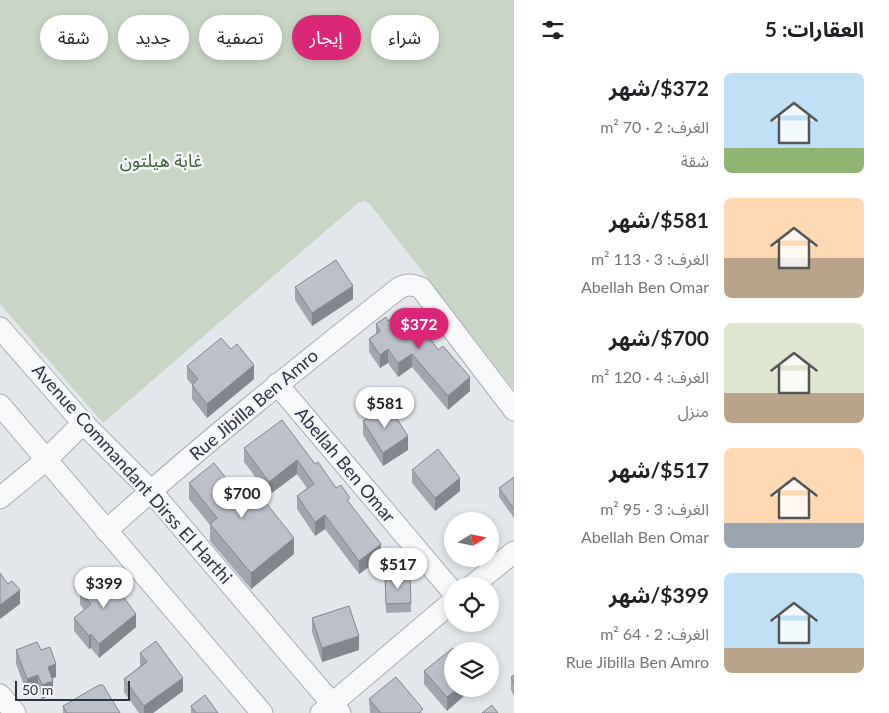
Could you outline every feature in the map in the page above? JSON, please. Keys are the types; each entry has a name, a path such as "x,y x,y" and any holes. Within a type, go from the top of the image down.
{"street":[{"name":"Rue Jibilla Ben Amro","path":"106,531 151,490 277,384 406,284 421,288 514,410"},
{"name":"Avenue Commandant Dirss El Harthi","path":"1,330 83,423 151,490 331,710"},
{"name":"Abellah Ben Omar","path":"277,384 444,582"},
{"path":"0,405 262,713"},
{"path":"0,498 46,460 83,423"},
{"path":"483,577 514,552"},
{"path":"331,710 444,609"},
{"path":"0,695 15,713"}],"green space":[{"name":"غابة هيلتون","path":"0,0 514,0 514,390 370,204 364,201 358,203 103,423 0,304"}],"building":[{"path":"336,260 353,286 312,313 295,287"},
{"path":"406,308 413,318 415,316 438,350 443,346 470,377 448,396 412,354 398,363 388,349 380,355 369,339 380,331 376,324 386,317 388,321"},
{"path":"221,338 231,349 237,344 254,365 207,404 192,385 198,379 187,366"},
{"path":"388,405 408,436 383,453 363,421"},
{"path":"282,420 315,464 318,462 336,488 341,485 350,498 347,500 381,544 359,561 325,515 315,522 297,496 314,484 297,460 269,482 244,448"},
{"path":"438,449 460,478 435,498 412,470"},
{"path":"214,463 242,498 254,488 294,538 251,573 210,524 217,518 189,483"},
{"path":"514,477 514,509 499,488"},
{"path":"104,571 136,614 99,644 91,634 89,636 74,618 91,604 80,590"},
{"path":"0,573 8,584 12,581 20,590 0,605"},
{"path":"410,575 411,603 386,604 385,576"},
{"path":"349,606 359,636 322,648 312,618"},
{"path":"156,641 183,678 144,706 124,679 147,662 140,653"},
{"path":"37,642 41,650 50,647 56,664 48,667 53,681 42,685 38,675 27,679 16,650"},
{"path":"444,655 444,694 424,671"},
{"path":"396,677 423,709 419,713 381,713 369,699"},
{"path":"99,685 103,685 120,713 67,713 63,706"},
{"path":"205,695 218,713 196,713 191,706"},
{"path":"492,705 498,713 482,713"}]}
